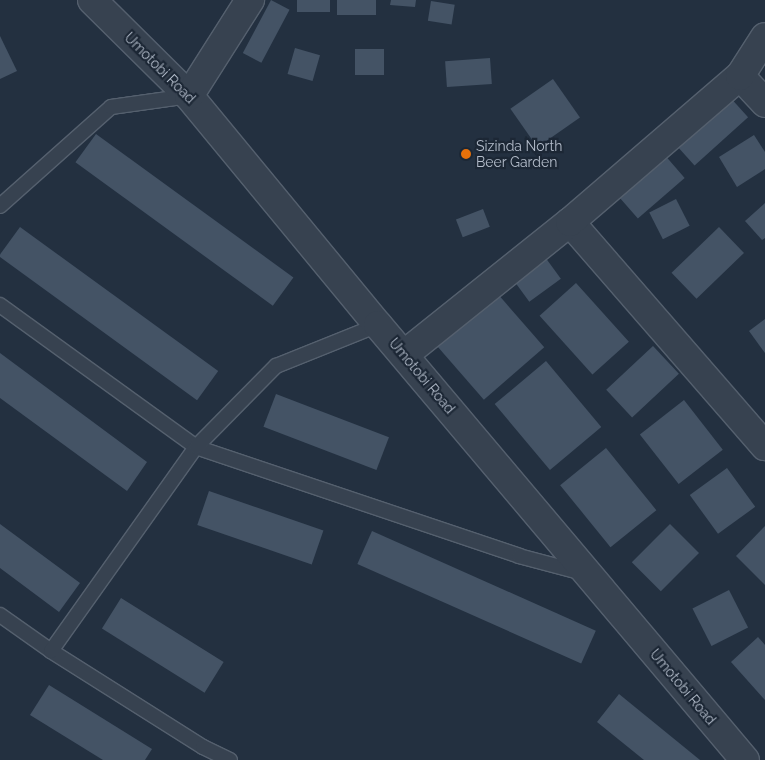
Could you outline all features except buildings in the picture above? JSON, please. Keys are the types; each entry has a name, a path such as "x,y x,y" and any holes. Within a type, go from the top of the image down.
{"street":[{"name":"Umotobi Road","path":"92,0 189,96 378,325 745,760"},
{"path":"189,96 250,0"},
{"path":"404,354 570,222 740,76 765,37"},
{"path":"740,76 765,103"},
{"path":"570,222 765,446"}],"lane":[{"path":"0,206 111,107 189,96"},
{"path":"0,305 196,447 519,556 588,574"},
{"path":"51,651 196,447 276,366 378,325"},
{"path":"0,615 51,651 203,747 230,760"}],"place":[{"name":"Sizinda North Beer Garden","path":"466,154"}]}
